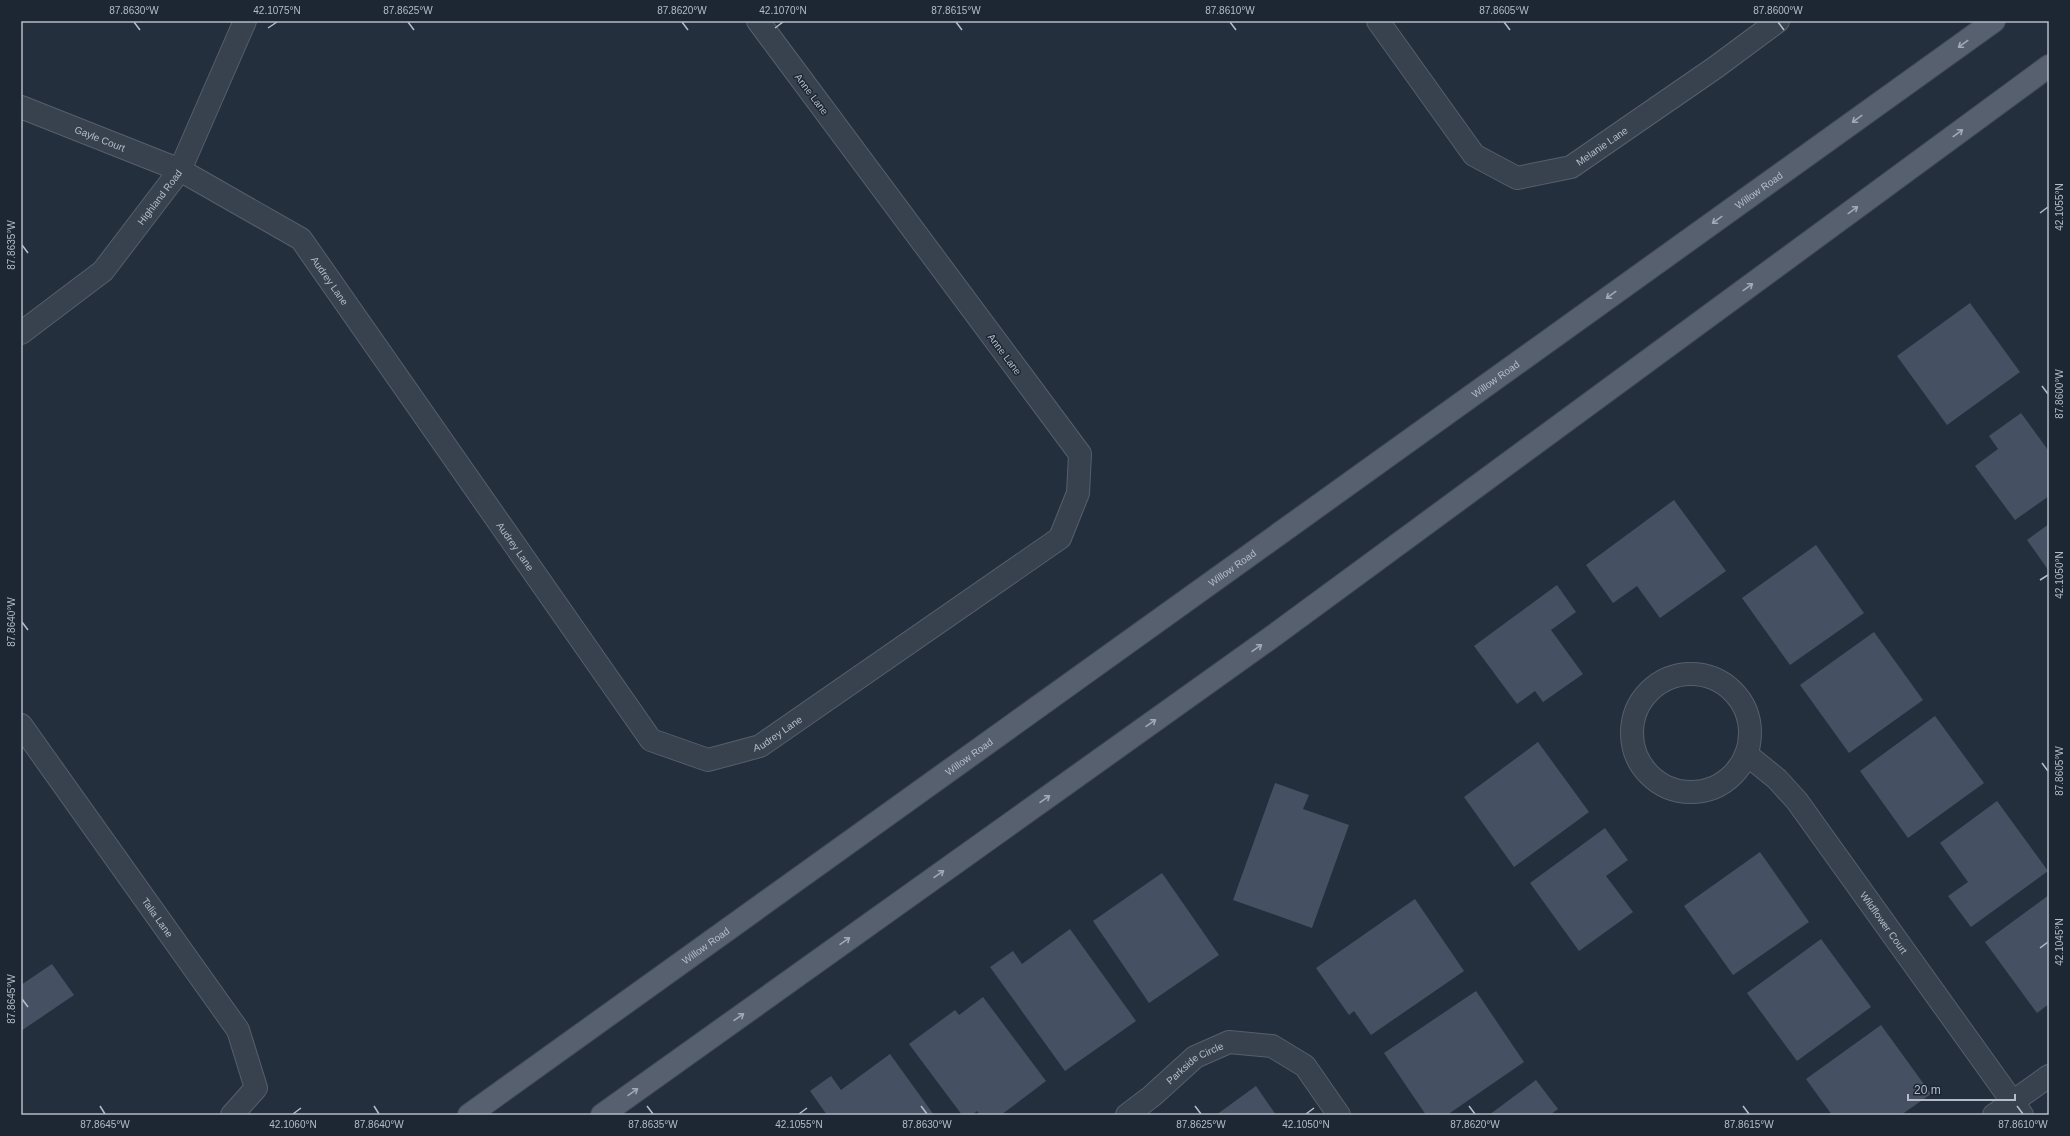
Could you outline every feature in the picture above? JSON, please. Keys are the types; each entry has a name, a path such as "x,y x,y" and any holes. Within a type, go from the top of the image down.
{"main road":[{"name":"Willow Road","path":"469,1115 1994,21"},
{"path":"602,1115 1269,639 2049,66"}],"street":[{"name":"Highland Road","path":"21,332 102,271 180,170 245,21"},
{"name":"Anne Lane","path":"758,21 1080,454 1078,493 1060,538 894,654"},
{"name":"Melanie Lane","path":"1378,21 1474,156 1517,178 1571,167 1716,67 1778,21"},
{"name":"Gayle Court","path":"21,107 180,170"},
{"name":"Audrey Lane","path":"180,170 301,238 651,740 708,760 760,746 894,654"},
{"path":"1687,674 1704,676 1720,682 1733,692 1743,705 1747,716 1750,738 1746,754 1730,777 1719,785 1706,790 1692,792 1665,786 1648,773 1636,756 1632,728 1636,712 1644,697 1656,686 1671,678 1687,674"},
{"name":"Talia Lane","path":"21,726 238,1030 256,1088 232,1115"},
{"name":"Wildflower Court","path":"1746,754 1777,779 1797,801 2018,1108"},
{"name":"Parkside Circle","path":"1127,1115 1152,1096 1195,1057 1229,1042 1272,1046 1305,1066 1339,1115"},
{"path":"1994,1115 2018,1108 2049,1076"}],"building":[{"path":"1970,303 2020,372 1947,425 1897,356"},
{"path":"2021,413 2048,450 2049,449 2049,496 2015,520 1975,466 1998,449 1989,436"},
{"path":"1674,500 1726,571 1660,618 1637,586 1613,603 1586,565"},
{"path":"2049,524 2049,571 2027,540"},
{"path":"1816,545 1864,613 1790,665 1742,598"},
{"path":"1557,585 1576,612 1551,630 1583,674 1543,702 1535,691 1517,704 1474,646"},
{"path":"1874,632 1923,700 1849,753 1800,685"},
{"path":"1935,716 1984,783 1908,838 1860,771"},
{"path":"1538,742 1589,812 1514,867 1464,797"},
{"path":"1275,783 1309,795 1303,809 1349,825 1312,928 1233,900"},
{"path":"1997,801 2048,871 1971,927 1948,896 1968,882 1940,843"},
{"path":"1605,828 1628,860 1606,876 1633,912 1579,951 1530,883"},
{"path":"1760,852 1809,922 1733,975 1684,906"},
{"path":"1162,873 1219,955 1149,1003 1093,921"},
{"path":"2049,895 2049,1004 2037,1013 1985,942"},
{"path":"1415,899 1464,971 1371,1035 1354,1011 1349,1015 1316,968"},
{"path":"1070,929 1136,1021 1065,1071 990,967 1013,951 1022,964"},
{"path":"1821,939 1871,1007 1797,1061 1747,993"},
{"path":"52,964 74,995 21,1031 21,985"},
{"path":"1476,991 1524,1062 1447,1115 1426,1115 1384,1053"},
{"path":"983,997 1046,1081 1001,1115 980,1115 977,1111 972,1115 962,1115 909,1044 955,1010 959,1015"},
{"path":"1881,1025 1931,1094 1901,1115 1832,1115 1806,1079"},
{"path":"890,1054 934,1115 827,1115 810,1091 831,1076 841,1090"},
{"path":"1536,1080 1558,1109 1550,1115 1489,1115"},
{"path":"1256,1086 1276,1115 1216,1115"}]}
